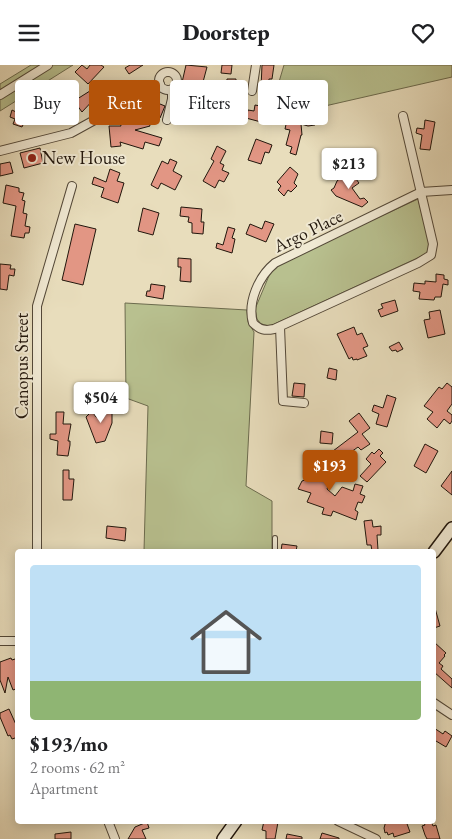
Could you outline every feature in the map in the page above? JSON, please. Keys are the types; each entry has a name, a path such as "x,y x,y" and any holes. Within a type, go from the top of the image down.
{"main road":[{"path":"436,549 452,528"},
{"path":"436,559 452,538"},
{"path":"224,839 234,824"},
{"path":"229,839 240,824"}],"street":[{"path":"0,95 48,65"},
{"path":"252,91 256,65"},
{"path":"163,69 171,71 177,77 177,80"},
{"path":"160,84 166,90 170,89"},
{"path":"167,120 170,107"},
{"path":"403,116 421,192 452,190"},
{"path":"0,151 71,133 89,123"},
{"name":"Canopus Street","path":"37,549 37,306 72,186"},
{"name":"Argo Place","path":"421,192 433,245 431,255 418,263 280,327 266,331 253,323 253,299 268,268 284,257 421,192"},
{"path":"280,327 283,401 304,403"},
{"path":"0,641 15,641"},
{"path":"436,704 452,715"},
{"path":"109,824 115,839"},
{"path":"344,824 376,839"}],"lane":[{"path":"275,538 275,549"}],"green space":[{"path":"31,65 73,65 49,80 15,80 15,102 0,111 0,84"},
{"path":"284,65 452,65 452,77 328,105 328,80 280,80"},
{"path":"418,199 430,246 426,254 270,326 261,324 257,319 255,309 271,271 288,259"},
{"path":"125,303 247,310 248,322 254,332 246,486 272,501 272,549 144,549 148,406 126,398"}],"building":[{"path":"82,65 87,69 90,65 101,65 104,67 92,80 89,80 88,84 75,72"},
{"path":"130,65 143,65 129,74 125,68"},
{"path":"186,65 207,67 204,80 183,80"},
{"path":"222,65 232,65 231,74 221,73"},
{"path":"262,65 274,65 272,79 261,80"},
{"path":"89,92 89,104 82,112 79,108 79,98"},
{"path":"160,104 165,106 160,118"},
{"path":"255,105 258,106 258,121 248,119 248,110 254,111"},
{"path":"12,110 15,112 15,119 10,117"},
{"path":"425,120 435,122 430,150 420,149 422,135 416,133 417,128 424,129"},
{"path":"150,125 135,130 162,138 159,146 145,142 143,149 120,142 121,146 111,147 109,126"},
{"path":"286,125 301,125 302,135 296,155 290,153 292,147 286,145 290,130 285,129"},
{"path":"256,139 272,145 269,153 265,152 261,164 248,160"},
{"path":"217,146 226,151 220,163 224,165 222,170 229,173 224,182 219,180 215,188 203,181 214,161 211,159"},
{"name":"New House","path":"40,148 43,163 24,168 20,153"},
{"path":"170,159 177,162 173,171 182,176 175,190 161,183 158,189 151,185 162,161 168,164"},
{"path":"10,162 13,173 0,176 0,164"},
{"path":"290,167 298,174 294,183 297,186 291,192 288,190 284,196 278,190 281,186 277,182"},
{"path":"110,169 120,173 117,181 124,183 118,203 101,197 104,188 92,184 94,177 106,182"},
{"path":"357,171 362,175 356,179 359,183 352,188 360,199 364,198 368,202 362,207 336,196 331,190 344,175 349,177"},
{"path":"6,185 19,188 19,192 24,193 22,200 25,201 23,213 27,214 25,226 30,227 29,233 25,233 24,238 11,236 16,206 3,203"},
{"path":"181,207 202,209 201,222 204,222 203,234 192,233 192,223 188,222 189,217 180,216"},
{"path":"143,208 159,213 153,235 138,231"},
{"path":"265,221 274,224 266,242 246,234 250,224 262,229"},
{"path":"75,224 96,229 83,285 62,280"},
{"path":"228,227 235,229 232,238 235,239 232,253 216,248 217,243 223,245"},
{"path":"178,258 191,259 191,282 180,281 181,267 178,267"},
{"path":"0,264 11,265 10,269 15,269 14,276 9,275 7,290 0,289"},
{"path":"436,274 444,275 444,279 448,280 448,285 443,284 441,297 435,297 434,300 419,299 420,292 413,291 414,283 436,282"},
{"path":"151,284 165,286 163,299 146,296 147,291 150,291"},
{"path":"395,300 398,311 381,317 378,310 383,308 381,304"},
{"path":"440,310 445,334 428,338 424,320 430,319 429,312"},
{"path":"354,327 357,335 362,333 368,346 363,348 367,356 357,360 353,360 352,357 349,359 337,334"},
{"path":"399,342 403,349 397,352 396,350 392,351 389,347"},
{"path":"329,368 337,370 336,380 327,378"},
{"path":"294,383 305,384 304,397 292,396"},
{"path":"447,383 452,387 452,404 447,411 452,415 452,421 450,424 444,419 437,428 427,419 433,412 424,406 439,387 442,389"},
{"path":"387,395 396,398 387,427 376,424 379,414 372,411 374,405 383,408"},
{"path":"105,403 112,403 112,423 105,441 96,443 86,417 92,411 96,417 105,416"},
{"path":"56,412 64,412 63,424 71,424 68,456 57,455 58,441 50,439 50,434 56,434"},
{"path":"359,413 370,428 362,434 370,444 361,450 358,447 340,460 333,451 358,432 349,421"},
{"path":"321,431 333,433 332,444 320,443"},
{"path":"425,444 438,451 426,473 414,466"},
{"path":"379,449 383,453 380,456 386,462 367,482 360,476 371,464 366,459 372,452 374,454"},
{"path":"312,459 335,468 327,489 335,496 342,487 353,491 355,484 363,486 360,494 365,496 362,503 358,502 355,510 358,512 356,520 333,511 331,516 322,514 324,508 307,502 311,493 298,489 302,481 305,480"},
{"path":"63,470 69,470 69,479 74,479 72,500 63,500"},
{"path":"452,471 452,495 441,486"},
{"path":"372,520 373,527 381,526 381,535 377,535 378,549 372,549 371,545 367,545 364,521"},
{"path":"107,526 126,528 125,541 106,538"},
{"path":"282,544 297,546 296,549 281,549"},
{"path":"436,612 440,626 436,627"},
{"path":"436,644 446,653 439,663 443,666 441,669 452,679 452,688 436,674"},
{"path":"11,658 12,660 15,659 15,689 13,690 8,677 5,693 0,680 0,662"},
{"path":"9,709 15,722 15,738 12,739 10,735 8,736 0,713"},
{"path":"436,729 443,734 445,731 452,736 446,747 436,741"},
{"path":"148,824 149,828 142,830 146,839 128,839 135,827"},
{"path":"263,824 278,824 275,839 266,839 266,831 262,830"},
{"path":"385,824 407,824 410,832 394,837 393,833 388,835 387,832 385,833"},
{"path":"436,825 440,839 427,839 422,826"},
{"path":"71,832 71,839 55,839 55,834"},
{"path":"322,833 339,838 339,839 320,839"},
{"path":"287,834 302,837 302,839 286,839"}],"place":[{"name":"New House","path":"32,158"}]}
